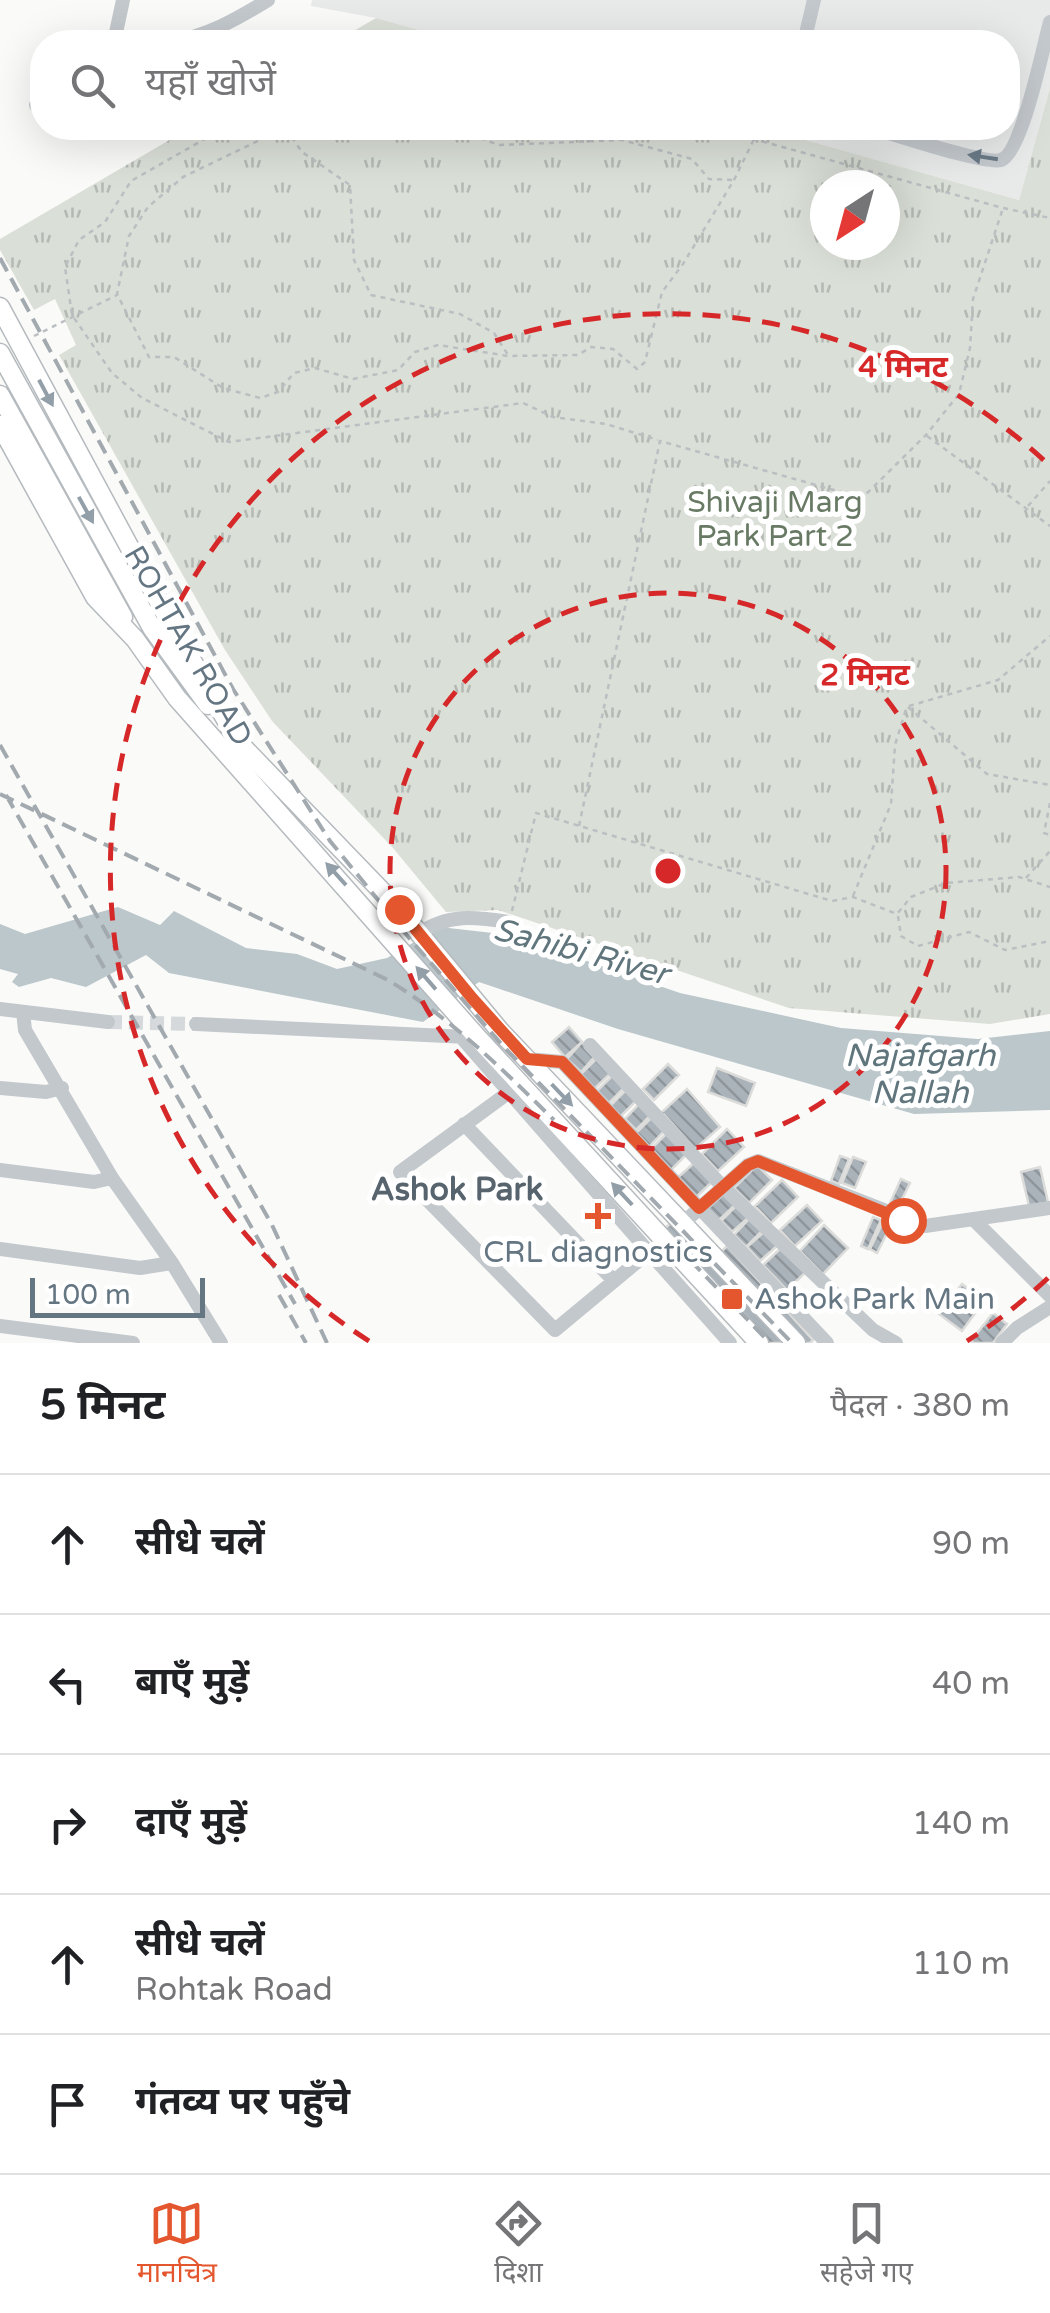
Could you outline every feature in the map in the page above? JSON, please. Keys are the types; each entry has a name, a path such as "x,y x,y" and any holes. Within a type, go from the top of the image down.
{"main road":[{"name":"ROHTAK ROAD","path":"0,307 240,744 351,856 527,1059 796,1343"},
{"path":"0,354 152,628 192,687 240,744"},
{"path":"0,394 135,640"},
{"name":"ROHTAK ROAD","path":"0,425 95,597 135,640 177,698 400,947 452,1008 469,1037 759,1343"}],"street":[{"path":"117,30 123,0"},
{"path":"213,30 268,0"},
{"path":"807,30 814,0"},
{"path":"1020,127 1050,22"},
{"path":"915,140 996,161 1005,158 1016,140"},
{"path":"419,934 436,921 454,918 472,916 509,922"},
{"path":"0,1009 108,1022"},
{"path":"23,1012 25,1030 112,1178 172,1263 221,1343"},
{"path":"196,1024 469,1037 508,1094 728,1343"},
{"path":"590,1045 723,1187 873,1330 896,1343"},
{"path":"527,1059 562,1062 827,1343"},
{"path":"0,1088 46,1092 62,1088"},
{"path":"508,1094 400,1172 555,1330 650,1252"},
{"path":"464,1124 614,1281"},
{"path":"683,1222 758,1161 924,1226 1050,1208"},
{"path":"0,1170 94,1182 112,1178"},
{"path":"973,1220 1050,1296"},
{"path":"0,1249 140,1268 172,1263"},
{"path":"1002,1343 1016,1328 1050,1307"},
{"path":"0,1326 133,1343"}],"path":[{"path":"203,140 132,180 105,222 79,240 65,267 72,315 112,373 142,398 229,442 523,404 553,417 606,424 862,498 926,435 959,394 970,348 974,299 1003,208"},
{"path":"261,140 183,178 148,207 129,236 117,294 149,357 174,357 223,388 260,398 278,392 294,374 315,368 353,379 398,370 416,352 438,345 508,356 578,355 592,347 613,349 636,369 644,362 662,292 734,180 754,140"},
{"path":"294,140 302,152 350,185 354,260 371,295 460,314 494,333 508,356"},
{"path":"483,140 498,146 622,140 692,159 709,180 734,180"},
{"path":"765,140 1050,218"},
{"path":"20,344 117,294"},
{"path":"926,435 1050,526"},
{"path":"578,826 660,441"},
{"path":"1026,508 1050,481"},
{"path":"907,706 998,680 1050,636"},
{"path":"853,898 891,804 895,744 907,706"},
{"path":"907,706 987,774 1050,785"},
{"path":"1050,803 1044,833 1050,835"},
{"path":"509,922 536,813 832,902 853,898 897,914"},
{"path":"1025,879 1050,851"},
{"path":"1050,886 1025,879 946,883 911,897 897,914 900,936 918,946 969,932 1005,950 1050,941"}],"shaded area":[{"path":"312,0 1050,0 1050,88 1019,200 806,140 1020,140 1020,30 419,30 311,6"}],"green space":[{"path":"376,18 419,30 356,30"},
{"name":"Shivaji Marg Park Part 2","path":"1050,88 1050,1014 990,1024 789,1008 498,910 446,912 393,848 272,721 225,650 59,355 76,345 55,299 34,310 0,250 0,239 169,140 806,140 1019,200"}],"water":[{"name":"Najafgarh Nallah","path":"118,907 160,925 174,911 246,948 297,954 337,969 387,958 440,927 511,935 680,993 841,1028 978,1039 1050,1031 1050,1110 914,1114 618,1029 479,982 423,1022 169,973 146,955 86,987 51,978 19,987 12,982 18,974 0,969 0,924 25,934"}],"building":[{"path":"569,1027 582,1042 565,1057 552,1042"},
{"path":"582,1042 596,1055 581,1072 567,1059"},
{"path":"596,1059 611,1073 594,1089 580,1075"},
{"path":"668,1064 679,1075 654,1100 643,1089"},
{"path":"717,1068 755,1083 746,1106 708,1092"},
{"path":"612,1076 624,1088 609,1103 597,1091"},
{"path":"687,1089 720,1127 695,1149 662,1112"},
{"path":"626,1090 637,1100 620,1117 610,1106"},
{"path":"639,1104 651,1115 636,1130 625,1119"},
{"path":"651,1118 664,1131 648,1148 634,1135"},
{"path":"727,1129 744,1147 718,1171 702,1154"},
{"path":"666,1134 686,1155 670,1171 649,1151"},
{"path":"840,1156 849,1159 839,1184 831,1181"},
{"path":"853,1157 866,1162 855,1188 842,1183"},
{"path":"694,1163 712,1182 695,1198 676,1179"},
{"path":"757,1165 772,1180 749,1203 734,1188"},
{"path":"1040,1167 1048,1202 1029,1206 1021,1172"},
{"path":"901,1179 910,1183 898,1207 890,1203"},
{"path":"782,1180 798,1197 771,1223 755,1206"},
{"path":"721,1190 735,1205 719,1220 705,1206"},
{"path":"807,1205 822,1221 795,1246 780,1230"},
{"path":"736,1206 748,1218 732,1232 721,1221"},
{"path":"677,1217 715,1258 727,1246 813,1340 748,1343 662,1231"},
{"path":"873,1217 881,1220 868,1249 861,1246"},
{"path":"749,1219 762,1231 746,1247 734,1235"},
{"path":"883,1222 891,1225 877,1253 870,1249"},
{"path":"824,1225 848,1248 823,1274 800,1251"},
{"path":"764,1232 777,1246 760,1261 747,1247"},
{"path":"782,1247 806,1272 787,1290 763,1265"},
{"path":"962,1284 984,1301 962,1331 939,1314"},
{"path":"993,1313 1007,1324 993,1343 971,1341"}],"tunnel":[{"path":"108,1022 196,1024"}],"railway":[{"path":"0,258 233,689 330,841 504,1047 792,1343"},
{"path":"0,745 272,1225 327,1343"},
{"path":"0,794 388,980 455,1028 554,1120"},
{"path":"6,795 295,1304"},
{"path":"690,1260 770,1343"},
{"path":"279,1295 306,1343"}],"place":[{"name":"CRL diagnostics","path":"598,1216"},
{"name":"Ashok Park Main","path":"732,1299"}],"district":[{"name":"Ashok Park","path":"457,1190"}],"route":[{"path":"399,909 527,1059 562,1062 699,1208 748,1165 758,1161 903,1220"}],"water label":[{"name":"Sahibi River","path":"581,952"}]}
